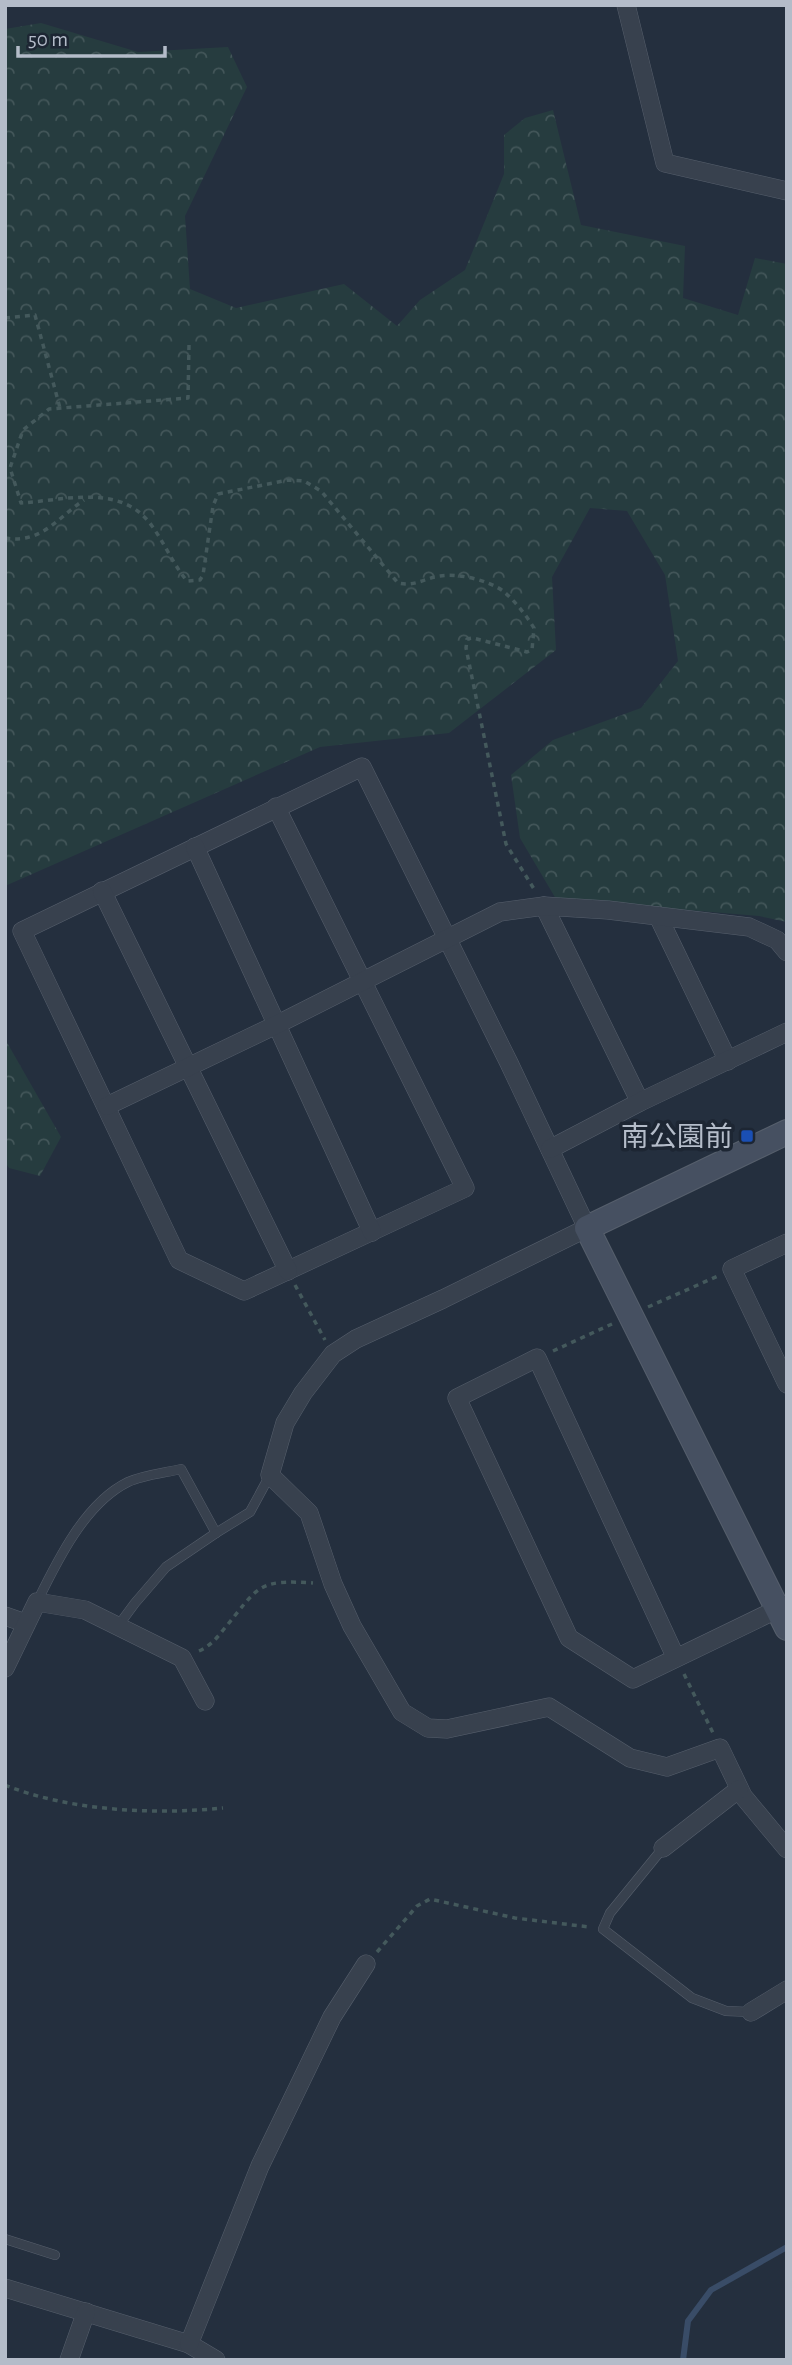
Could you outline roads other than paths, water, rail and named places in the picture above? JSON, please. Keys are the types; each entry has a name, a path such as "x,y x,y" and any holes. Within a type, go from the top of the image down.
{"street":[{"path":"626,5 664,163 787,191"},
{"path":"276,807 464,1188 244,1292 179,1260 22,931 276,807 362,767 587,1228 783,1614 676,1658 633,1679 569,1638 457,1398 537,1358 676,1658"},
{"path":"195,847 372,1232"},
{"path":"103,891 288,1271"},
{"path":"544,906 640,1102"},
{"path":"107,1106 278,1024 500,912 544,906 749,927 777,940 787,952"},
{"path":"658,916 728,1061"},
{"path":"550,1149 640,1102 787,1032"},
{"path":"787,1132 356,1339 332,1354 285,1423 270,1475 309,1513 333,1584 352,1626 402,1712 428,1728 447,1729 548,1707 630,1758 667,1767 720,1748 743,1796 787,1849"},
{"path":"787,1242 732,1269 787,1384"},
{"path":"5,1668 37,1602 85,1610 182,1658 205,1701"},
{"path":"5,1616 25,1623"},
{"path":"663,1848 739,1789"},
{"path":"189,2344 260,2166 332,2017 366,1964"},
{"path":"751,2012 787,1990"},
{"path":"5,2288 189,2344 216,2360"},
{"path":"69,2360 86,2312"}],"lane":[{"path":"37,1602 64,1547 106,1496 129,1481 181,1469 216,1533"},
{"path":"118,1626 166,1567 250,1513 270,1475"},
{"path":"663,1848 610,1913 603,1928 692,1998 726,2011 751,2012"},
{"path":"5,2239 55,2255"}],"waterway":[{"path":"683,2360 688,2321 711,2290 787,2247"}],"place":[{"name":"南公園前","path":"747,1136"}]}
